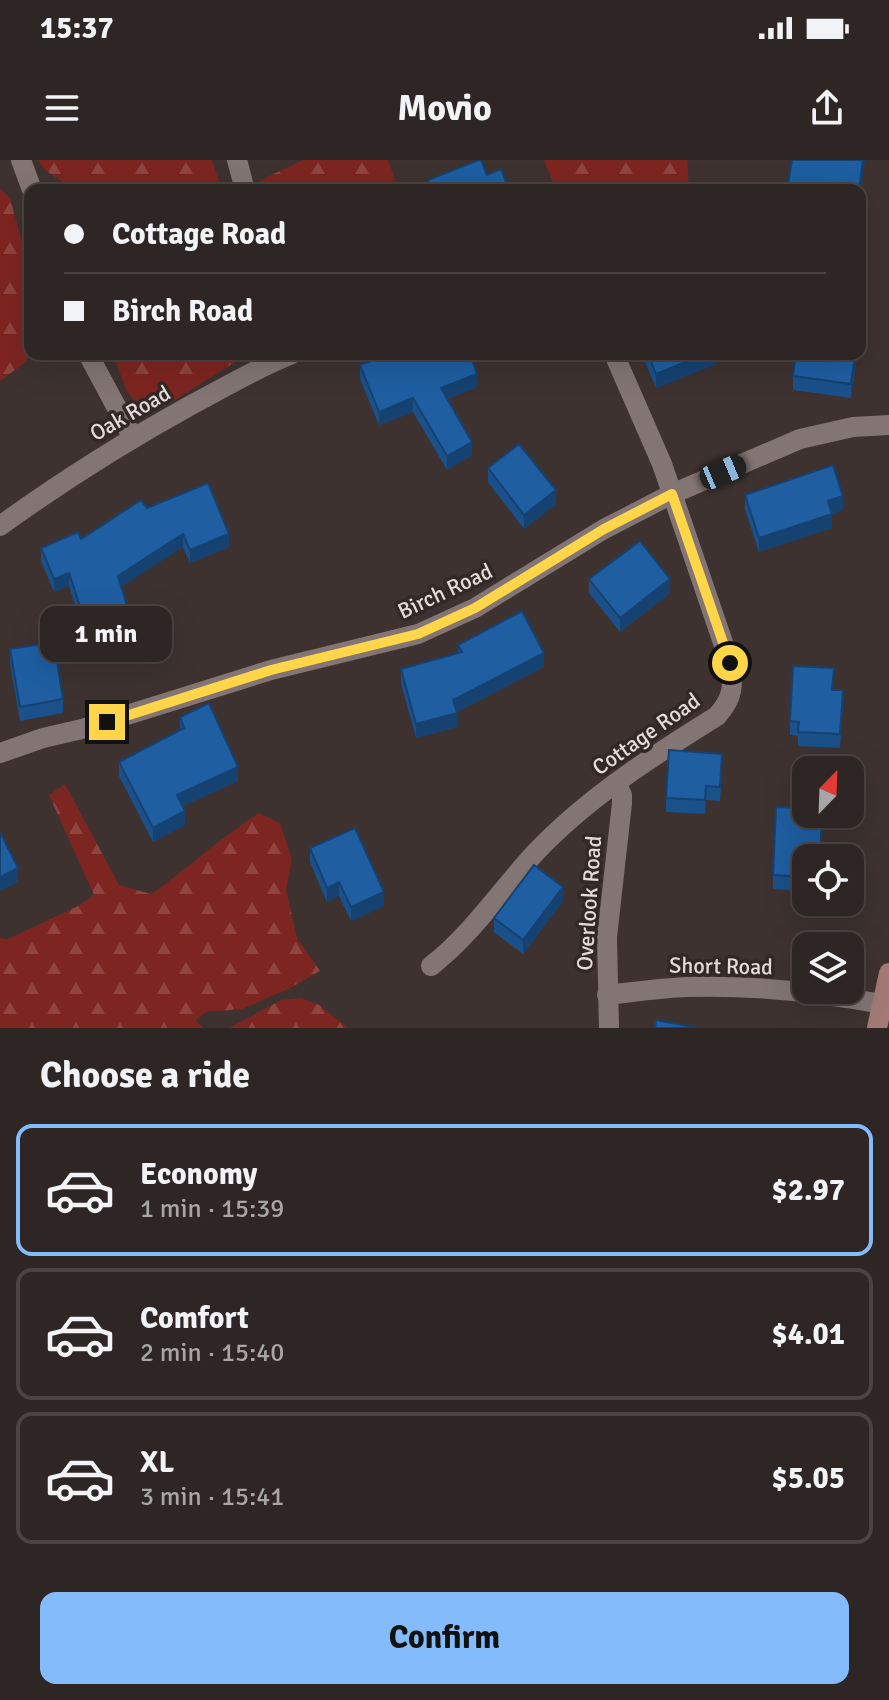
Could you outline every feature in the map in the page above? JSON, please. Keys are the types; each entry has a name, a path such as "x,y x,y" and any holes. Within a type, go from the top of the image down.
{"main road":[{"path":"877,1028 889,973"}],"street":[{"path":"21,160 30,184"},
{"path":"237,160 243,184"},
{"path":"91,360 133,438"},
{"name":"Oak Road","path":"0,526 133,438 278,360"},
{"name":"Cottage Road","path":"431,966 456,944 535,853 579,812 640,764 717,716 727,705 731,692 733,677 730,663 672,494 653,440 617,360"},
{"name":"Birch Road","path":"0,753 192,697 271,670 418,634 485,602 604,529 672,494 800,439 853,427 889,425"},
{"name":"Overlook Road","path":"609,1028 607,937 622,803 616,783"},
{"name":"Short Road","path":"607,995 719,987 816,993 882,1004"}],"green space":[{"path":"38,160 212,160 220,184 65,184 45,170"},
{"path":"303,160 388,160 397,184 259,184 259,181"},
{"path":"544,160 687,160 689,184 554,184"},
{"path":"0,189 10,198 24,248 24,360 27,360 0,381"},
{"path":"115,360 238,360 173,401 158,406 138,403 126,389"},
{"path":"65,784 119,885 151,894 259,813 280,823 292,859 286,890 297,938 320,971 242,1009 206,1012 196,1020 203,1028 0,1028 0,938 8,939 78,906 94,895 49,795"},
{"path":"301,998 319,1005 348,1028 229,1028 281,1000"}],"building":[{"path":"481,160 487,175 501,169 507,184 430,184 428,180"},
{"path":"792,160 863,160 860,184 788,184"},
{"path":"373,360 472,360 477,374 441,388 472,442 447,456 413,398 379,412 360,365"},
{"path":"650,360 690,360 656,374"},
{"path":"795,360 854,360 851,384 793,376"},
{"path":"519,444 556,490 524,515 488,468"},
{"path":"833,465 843,496 828,501 832,514 759,538 745,495"},
{"path":"208,483 229,534 190,550 183,534 118,576 136,635 94,649 69,573 54,579 41,548 78,532 81,539 141,500 147,508"},
{"path":"640,541 670,579 620,618 589,579"},
{"path":"522,611 544,653 453,700 457,713 416,724 401,669 462,652 458,645"},
{"path":"54,642 63,699 20,707 10,649"},
{"path":"793,666 834,668 832,690 843,690 840,734 798,732 799,722 790,721"},
{"path":"209,703 238,767 177,795 185,811 153,828 119,762 184,728 180,717"},
{"path":"669,750 722,754 720,787 706,786 705,800 666,798"},
{"path":"776,807 792,808 792,828 821,828 821,844 792,844 792,876 773,875"},
{"path":"355,828 384,892 351,907 339,882 327,888 310,848"},
{"path":"0,832 18,868 0,877"},
{"path":"534,865 563,887 523,940 494,918"},
{"path":"656,1020 698,1028 655,1028"}],"route":[{"path":"107,722 271,670 418,634 475,608 604,529 672,494 730,663"}]}
